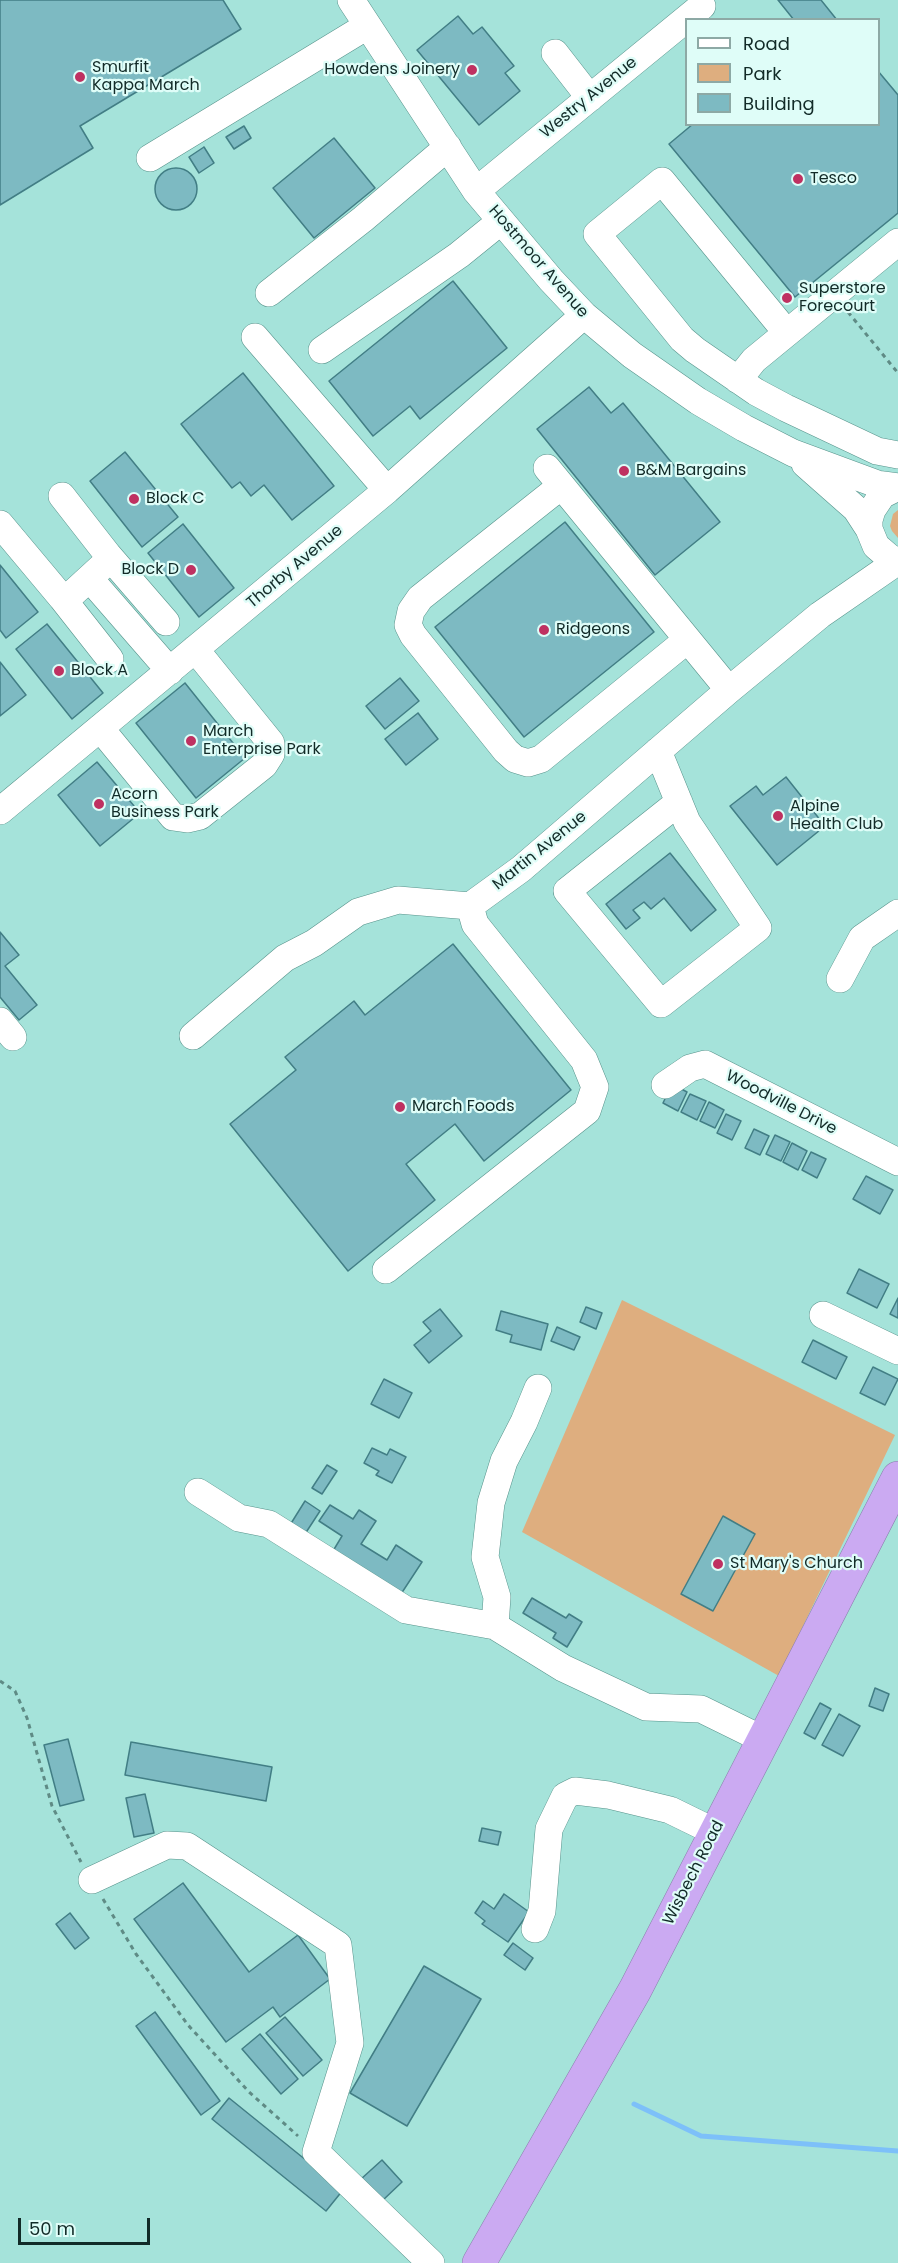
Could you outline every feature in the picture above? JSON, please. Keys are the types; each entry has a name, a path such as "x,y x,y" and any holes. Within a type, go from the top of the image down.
{"highway":[{"name":"Wisbech Road","path":"479,2263 635,1990 898,1478"}],"street":[{"name":"Hostmoor Avenue","path":"351,0 476,191 584,315 632,355 698,401 744,428 794,453 877,484 898,487"},
{"name":"Westry Avenue","path":"687,18 702,6"},
{"name":"Westry Avenue","path":"476,191 685,20"},
{"path":"150,158 367,26"},
{"path":"555,53 590,98"},
{"path":"269,293 363,219 448,147"},
{"path":"787,333 662,181 597,234 682,339 738,380 786,408 877,451 898,455"},
{"path":"322,350 459,255 501,221"},
{"path":"738,380 754,360 898,243"},
{"name":"Thorby Avenue","path":"0,812 387,490 584,315"},
{"path":"255,337 387,490"},
{"name":"Hostmoor Avenue","path":"794,453 856,509 882,552 898,561"},
{"path":"687,640 541,759 528,763 515,759 506,751 413,635 408,625 411,612 420,598 554,477 729,690"},
{"name":"Martin Avenue","path":"855,590 872,559 872,510 882,495 898,487"},
{"path":"62,496 108,555 166,622"},
{"path":"0,525 62,598 110,660"},
{"path":"62,598 72,594 90,579 108,561 108,555"},
{"name":"Martin Avenue","path":"470,906 521,869 820,615 898,561"},
{"path":"90,579 170,671"},
{"path":"100,728 173,817 187,819 200,816 264,765 271,754 271,743 195,649"},
{"path":"658,752 679,802 687,822 758,928 661,1004 567,891 679,802"},
{"path":"193,1036 285,958 314,943 358,912 393,913 398,900 470,906 475,924 584,1060 595,1087 587,1111 386,1270"},
{"path":"840,979 862,938 898,913"},
{"name":"Woodville Drive","path":"665,1085 690,1068 705,1064 898,1162"},
{"path":"823,1315 898,1352"},
{"path":"495,1626 497,1597 485,1557 491,1503 504,1461 538,1388"},
{"path":"198,1492 239,1518 269,1524 406,1610 495,1626 563,1668 646,1707 701,1709 762,1739"},
{"path":"535,1929 542,1911 549,1829 565,1796 575,1791 608,1795 670,1810 715,1832"},
{"path":"92,1880 167,1845 187,1846 338,1945 350,2043 316,2152 431,2263"}],"path":[{"path":"834,295 898,373"},
{"path":"0,1681 15,1691 27,1718 52,1806 72,1847 136,1953 188,2025 249,2092 316,2152"}],"green space":[{"path":"898,510 898,538 890,526 893,514"},
{"path":"622,1300 895,1435 779,1676 522,1532"}],"building":[{"name":"Smurfit Kappa March","path":"0,0 223,0 241,29 80,126 93,148 0,205"},
{"path":"778,0 821,0 835,18 792,18"},
{"name":"Howdens Joinery","path":"458,16 473,34 482,27 514,66 505,73 520,91 479,125 417,50"},
{"name":"Tesco","path":"880,73 898,95 898,213 795,297 669,144 691,126 880,126"},
{"path":"244,126 251,138 234,149 226,137"},
{"path":"334,138 375,188 314,238 273,188"},
{"path":"204,147 214,163 199,173 189,157"},
{"path":"176,168 184,169 191,174 196,181 196,197 191,204 184,209 176,210 168,209 161,204 156,197 155,189 156,181 161,174 168,169"},
{"path":"453,281 507,348 420,419 410,406 373,436 329,381"},
{"path":"243,373 334,486 292,520 264,485 251,496 240,482 232,488 181,424"},
{"name":"B&M Bargains","path":"589,387 611,413 623,403 720,522 655,575 537,429"},
{"name":"Block C","path":"125,452 178,517 142,547 90,481"},
{"name":"Ridgeons","path":"565,522 654,632 524,737 435,627"},
{"name":"Block D","path":"183,524 234,588 199,617 148,553"},
{"path":"0,565 38,612 6,638 0,630"},
{"name":"Block A","path":"47,624 103,693 72,719 16,649"},
{"path":"0,662 26,695 0,716"},
{"path":"400,678 419,701 385,729 366,706"},
{"name":"March Enterprise Park","path":"185,683 245,758 196,798 136,723"},
{"path":"418,713 438,739 406,765 385,739"},
{"name":"Acorn Business Park","path":"97,762 140,813 100,846 58,795"},
{"name":"Alpine Health Club","path":"786,777 825,826 777,865 730,806 756,786 763,795"},
{"path":"670,853 716,910 691,931 664,898 651,909 644,902 633,910 640,918 626,929 606,904"},
{"path":"0,932 19,955 5,966 37,1005 19,1020 0,997"},
{"name":"March Foods","path":"453,944 571,1090 484,1161 455,1124 406,1164 435,1200 348,1271 230,1124 296,1070 285,1057 354,1001 365,1015"},
{"path":"672,1084 687,1092 678,1111 663,1103"},
{"path":"690,1094 706,1101 697,1120 681,1112"},
{"path":"709,1102 724,1110 715,1128 700,1121"},
{"path":"726,1114 741,1121 732,1140 717,1133"},
{"path":"754,1129 769,1136 760,1155 745,1148"},
{"path":"775,1135 790,1142 781,1161 766,1154"},
{"path":"792,1143 807,1151 798,1170 783,1162"},
{"path":"811,1152 826,1159 817,1178 802,1170"},
{"path":"866,1176 893,1190 880,1214 853,1199"},
{"path":"859,1269 889,1284 877,1308 847,1293"},
{"path":"898,1298 898,1318 890,1314"},
{"path":"586,1307 602,1313 596,1329 580,1322"},
{"path":"440,1309 462,1336 429,1363 414,1345 431,1331 423,1322"},
{"path":"501,1311 548,1324 541,1350 510,1342 512,1335 496,1330"},
{"path":"557,1327 580,1337 574,1350 551,1341"},
{"path":"813,1340 847,1357 836,1379 802,1362"},
{"path":"873,1367 898,1379 885,1405 860,1393"},
{"path":"384,1379 412,1393 399,1418 371,1404"},
{"path":"372,1448 387,1455 390,1449 406,1457 392,1483 376,1475 379,1471 364,1463"},
{"path":"327,1465 337,1471 322,1494 312,1488"},
{"path":"305,1501 320,1511 305,1534 290,1525"},
{"path":"330,1505 353,1519 359,1510 376,1521 361,1544 387,1560 396,1545 422,1562 401,1594 333,1551 342,1536 319,1521"},
{"name":"St Mary's Church","path":"723,1516 755,1534 713,1611 681,1594"},
{"path":"532,1598 566,1618 569,1614 582,1622 567,1647 553,1638 556,1633 523,1613"},
{"path":"875,1688 889,1694 883,1711 869,1706"},
{"path":"820,1703 831,1709 815,1739 804,1733"},
{"path":"839,1714 860,1726 843,1756 822,1745"},
{"path":"68,1739 84,1800 60,1806 44,1745"},
{"path":"131,1742 272,1767 266,1801 125,1775"},
{"path":"145,1794 154,1833 134,1837 126,1798"},
{"path":"482,1828 501,1832 498,1845 479,1841"},
{"path":"183,1883 249,1972 298,1935 330,1979 280,2017 273,2007 226,2042 134,1919"},
{"path":"504,1894 529,1912 508,1942 482,1924 485,1921 475,1913 483,1901 494,1909"},
{"path":"70,1913 89,1938 75,1949 56,1924"},
{"path":"513,1943 533,1958 525,1970 504,1955"},
{"path":"424,1966 481,1999 407,2126 350,2093"},
{"path":"155,2012 220,2101 201,2115 136,2026"},
{"path":"285,2017 322,2060 303,2076 266,2033"},
{"path":"260,2034 298,2079 281,2094 242,2049"},
{"path":"229,2098 343,2190 326,2211 212,2119"},
{"path":"382,2160 402,2182 382,2201 361,2179"}],"waterway":[{"path":"634,2104 701,2136 898,2151"}],"place":[{"name":"Howdens Joinery","path":"472,70"},
{"name":"Smurfit Kappa March","path":"80,77"},
{"name":"Tesco","path":"798,179"},
{"name":"Superstore Forecourt","path":"787,298"},
{"name":"B&M Bargains","path":"624,471"},
{"name":"Block C","path":"134,499"},
{"name":"Block D","path":"191,570"},
{"name":"Ridgeons","path":"544,630"},
{"name":"Block A","path":"59,671"},
{"name":"March Enterprise Park","path":"191,741"},
{"name":"Acorn Business Park","path":"99,804"},
{"name":"Alpine Health Club","path":"778,816"},
{"name":"March Foods","path":"400,1107"},
{"name":"St Mary's Church","path":"718,1564"}]}
